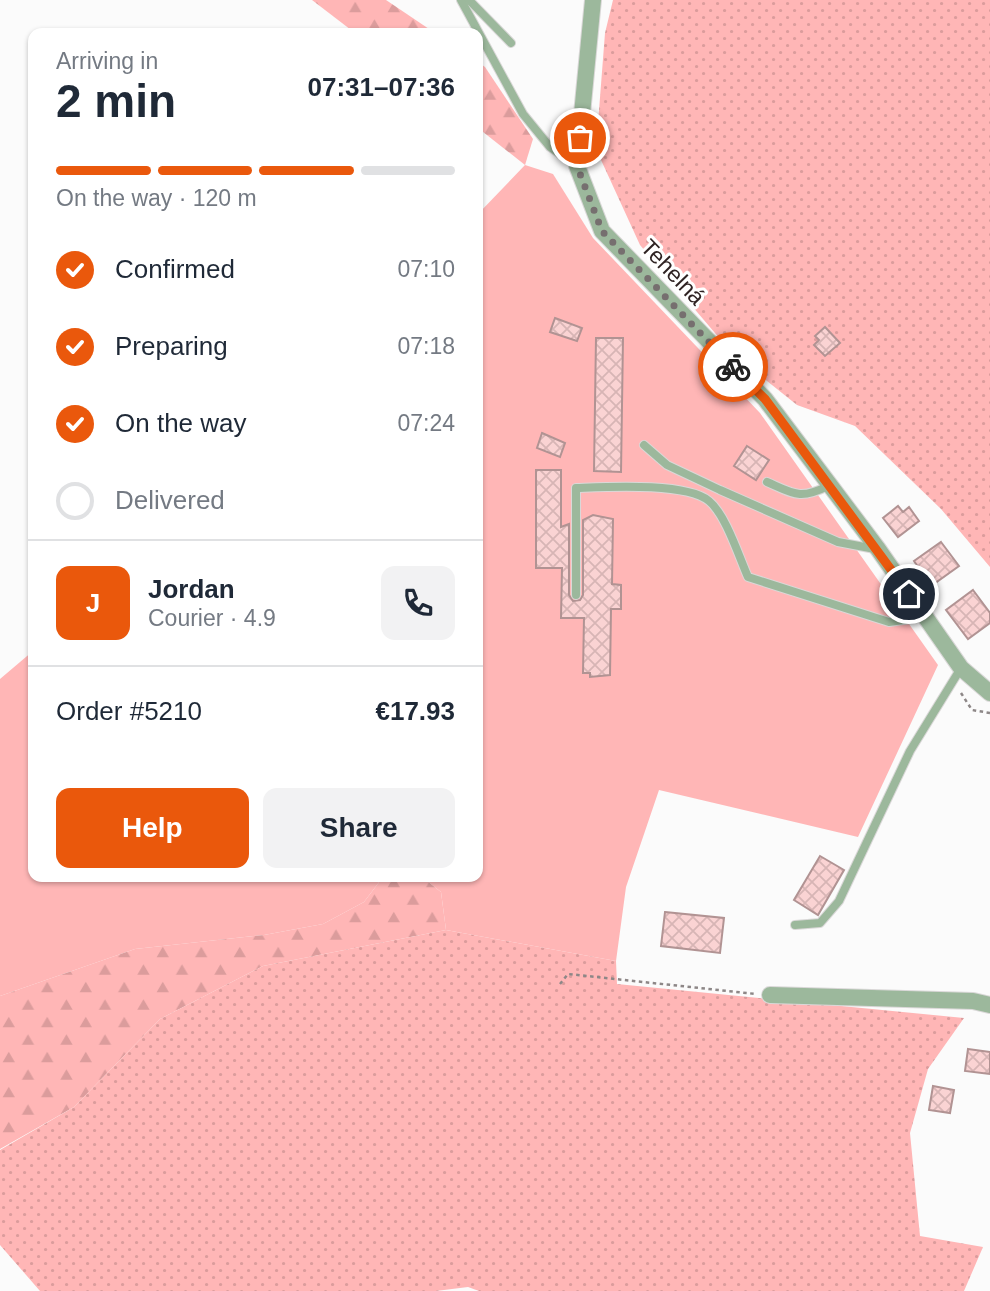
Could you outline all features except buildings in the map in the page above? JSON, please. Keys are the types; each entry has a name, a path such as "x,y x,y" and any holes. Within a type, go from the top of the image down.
{"street":[{"name":"Tehelná","path":"593,0 577,166 602,231 765,399 878,549 961,668 990,692"},
{"path":"769,995 972,1001 990,1005"}],"lane":[{"path":"461,0 476,28"},
{"path":"469,0 511,43"},
{"path":"483,40 523,114 550,147 577,166"},
{"path":"644,445 667,464 732,495 838,542 878,549"},
{"path":"767,482 797,496 810,495 828,486"},
{"path":"576,595 576,488 622,486 680,490 708,500 728,532 748,577 889,622 924,617"},
{"path":"795,925 820,923 839,901 910,751 961,668"}],"path":[{"path":"560,984 568,974 769,995"}],"green space":[{"path":"312,0 386,0 428,28 348,28"},
{"path":"613,0 990,0 990,567 941,509 855,426 797,405 732,353 640,245 596,149 605,33"},
{"path":"483,66 533,139 525,165 483,132"},
{"path":"525,165 553,174 593,238 760,413 938,665 858,837 659,790 626,887 616,961 446,930 441,892 428,882 483,882 483,209"},
{"path":"28,655 28,882 379,882 364,902 323,924 264,935 135,949 0,996 0,679"},
{"path":"379,882 428,882 441,892 446,930 263,966 160,1019 74,1107 0,1149 0,996 135,949 264,935 323,924 364,902"},
{"path":"446,930 616,961 617,984 964,1018 928,1069 910,1133 920,1236 983,1247 964,1291 479,1291 468,1287 436,1291 40,1291 0,1245 0,1150 74,1107 160,1019 263,966"}],"way so far":[{"path":"580,138 577,166 602,231 733,367"}],"route":[{"path":"733,367 765,399 909,594"}]}
